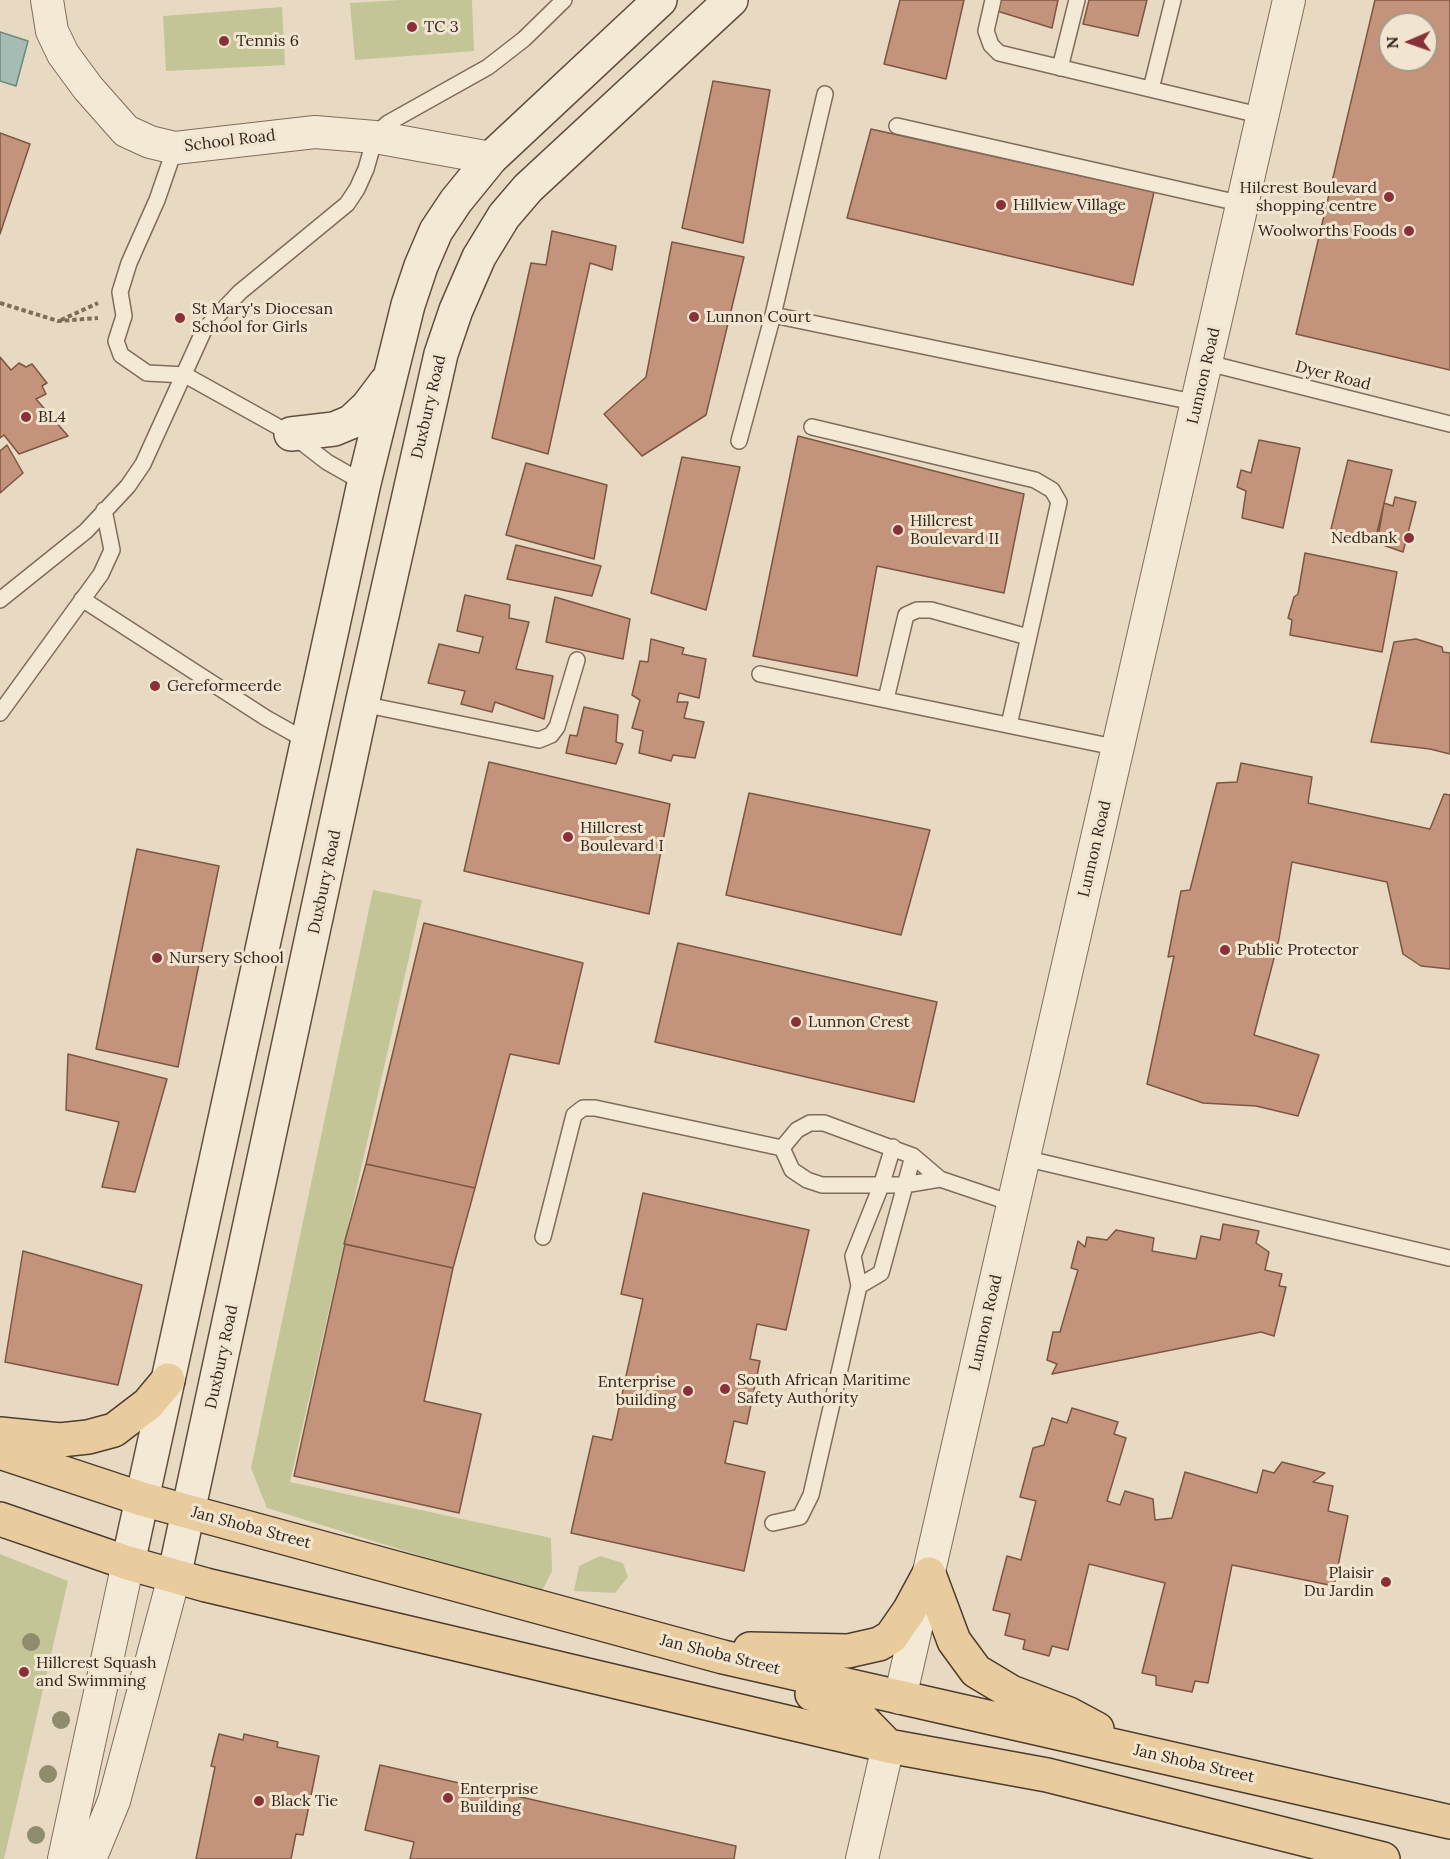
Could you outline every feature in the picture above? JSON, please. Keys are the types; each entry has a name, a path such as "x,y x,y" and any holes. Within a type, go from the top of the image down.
{"main road":[{"path":"128,1563 364,483 411,296 436,231 456,201 491,158 660,0"},
{"name":"Duxbury Road","path":"174,1577 362,704 439,365 456,310 479,257 504,216 528,188 730,0"},
{"path":"364,483 391,466 399,453 407,436 431,345 447,316 456,310"},
{"path":"291,435 334,429 351,422 368,406 391,374"},
{"path":"364,483 379,534 382,561 374,658"},
{"path":"0,1434 60,1440 88,1437 114,1430 148,1404 168,1380"},
{"name":"Jan Shoba Street","path":"0,1452 142,1499 713,1654 1450,1822"},
{"path":"0,1519 174,1577 888,1746 1047,1775 1383,1859"},
{"path":"713,1654 752,1649 848,1651 879,1644 891,1637 909,1611 929,1574"},
{"path":"929,1574 954,1641 976,1671 1011,1692 1093,1726 1126,1749"},
{"path":"713,1654 750,1677 830,1699 850,1707 888,1746"},
{"path":"900,1698 950,1727 1024,1759 1047,1775"}],"street":[{"name":"School Road","path":"47,0 52,31 63,54 106,111 126,130 150,142 175,148 315,132 375,137 491,158"},
{"name":"Lunnon Road","path":"900,1698 1208,363 1289,0"},
{"path":"64,1859 128,1563"},
{"name":"Duxbury Road","path":"90,1859 114,1801 174,1577"},
{"path":"862,1859 888,1746"}],"lane":[{"path":"0,600 86,531 128,486 143,464 197,344 212,320 240,292 347,204 366,169 375,137 388,123 488,67 524,39 564,0"},
{"path":"993,0 986,31 991,45 999,53 1263,116"},
{"path":"1060,68 1077,0"},
{"path":"1151,89 1173,0"},
{"path":"739,441 773,315 825,94"},
{"path":"897,126 1243,204"},
{"path":"175,148 157,200 129,263 120,292 124,316 116,341 121,356 129,364 147,374 185,375 291,435 327,462 364,483"},
{"path":"773,315 1198,403"},
{"name":"Dyer Road","path":"1208,363 1450,424"},
{"path":"812,426 1035,480 1052,490 1059,502 1009,725"},
{"path":"0,713 101,574 112,550 104,510"},
{"path":"82,599 266,718 307,741"},
{"path":"886,699 906,615 912,612 931,610 1028,637"},
{"path":"362,704 539,740 551,735 557,727 577,660"},
{"path":"760,674 1119,748"},
{"path":"543,1237 574,1115 583,1108 595,1108 782,1148"},
{"path":"782,1148 797,1130 810,1123 824,1123 913,1156 940,1179 1014,1204"},
{"path":"773,1523 800,1517 808,1501 859,1286 853,1256 881,1186 893,1147"},
{"path":"782,1148 792,1170 807,1180 822,1185 904,1185 940,1179"},
{"path":"859,1286 881,1273 913,1156"},
{"path":"1024,1158 1449,1258"}],"path":[{"path":"58,321 120,292"},
{"path":"0,303 58,321 124,316"}],"green space":[{"name":"TC 3","path":"472,0 474,51 355,60 350,3"},
{"name":"Tennis 6","path":"282,7 285,65 166,71 163,16"},
{"path":"373,890 422,900 290,1482 551,1538 552,1571 541,1593 267,1508 251,1468"},
{"name":"Hillcrest Squash and Swimming","path":"0,1554 68,1581 4,1859 0,1859"},
{"path":"600,1556 623,1563 628,1577 615,1593 574,1591 579,1566"}],"shaded area":[{"path":"0,32 28,41 16,86 0,81"}],"building":[{"path":"900,0 964,0 946,79 884,64"},
{"path":"1000,0 1058,0 1052,28 997,11"},
{"path":"1089,0 1147,0 1138,36 1083,24"},
{"name":"Hilcrest Boulevard shopping centre","path":"1375,0 1450,0 1450,370 1296,334"},
{"path":"713,81 770,90 743,243 682,228"},
{"name":"Hillview Village","path":"871,129 1154,192 1133,285 847,218"},
{"path":"0,133 30,144 0,234"},
{"path":"552,231 616,246 612,270 590,263 548,454 492,438 531,263 546,265"},
{"name":"Lunnon Court","path":"672,242 744,257 706,415 642,456 604,414 646,377"},
{"name":"BL4","path":"0,357 11,370 19,363 26,367 32,364 47,383 42,386 46,394 36,399 68,436 19,454 4,435 0,438"},
{"name":"Hillcrest Boulevard II","path":"798,436 1024,494 1004,593 877,566 857,676 753,656"},
{"path":"1259,440 1300,448 1283,528 1242,518 1246,491 1237,487 1241,470 1251,473"},
{"path":"7,445 23,473 0,493 0,451"},
{"path":"682,457 740,467 706,610 651,593"},
{"path":"1348,460 1392,470 1375,541 1331,529"},
{"path":"526,463 607,485 594,559 506,535"},
{"path":"1395,497 1416,502 1403,552 1377,543 1384,503 1393,506"},
{"path":"516,545 601,566 592,596 507,579"},
{"path":"1305,553 1397,572 1382,652 1290,635 1292,620 1288,618 1294,597 1298,594"},
{"path":"465,595 510,605 509,618 529,622 516,669 553,676 544,719 495,702 492,712 461,704 465,691 428,683 439,644 479,653 483,637 457,631"},
{"path":"555,597 630,619 623,659 546,642"},
{"path":"651,639 684,648 682,654 706,659 699,698 679,693 677,702 688,702 684,718 704,722 695,758 673,755 671,761 639,753 643,731 632,728 640,700 632,695 640,661 648,662"},
{"path":"1416,639 1442,647 1443,652 1450,653 1450,754 1430,749 1371,742 1394,642"},
{"path":"584,707 618,715 616,742 623,744 616,764 566,753 570,735 577,736"},
{"name":"Hillcrest Boulevard I","path":"489,762 670,804 649,914 464,871"},
{"path":"1241,763 1312,777 1308,803 1430,829 1444,794 1450,795 1450,969 1421,966 1403,954 1387,882 1292,862 1279,939 1254,1035 1319,1055 1298,1116 1256,1106 1203,1103 1147,1084 1174,956 1168,957 1181,891 1190,890 1217,783 1237,782"},
{"path":"749,793 930,830 901,935 726,895"},
{"name":"Nursery School","path":"137,849 219,866 178,1067 96,1049"},
{"path":"424,923 583,963 559,1064 510,1054 475,1188 366,1164"},
{"name":"Lunnon Crest","path":"678,943 937,1002 914,1102 655,1042"},
{"path":"68,1054 167,1079 135,1192 102,1187 119,1122 66,1110"},
{"path":"366,1164 475,1188 453,1268 344,1244"},
{"name":"Enterprise building","path":"643,1193 809,1230 786,1330 757,1324 750,1359 760,1361 747,1424 734,1421 725,1463 765,1472 744,1571 571,1533 593,1436 612,1440 643,1299 621,1294"},
{"path":"1223,1224 1259,1231 1256,1243 1269,1252 1265,1270 1282,1274 1279,1286 1286,1287 1274,1336 1261,1332 1052,1374 1057,1364 1047,1360 1053,1332 1060,1332 1078,1270 1071,1268 1078,1241 1085,1247 1087,1237 1107,1240 1116,1230 1154,1238 1152,1251 1196,1259 1201,1236 1220,1240"},
{"path":"345,1244 453,1268 424,1401 481,1414 459,1513 294,1476"},
{"path":"23,1251 142,1285 118,1385 5,1362"},
{"path":"1072,1408 1118,1422 1114,1434 1126,1438 1107,1501 1120,1505 1125,1491 1153,1499 1155,1520 1172,1518 1185,1472 1257,1493 1263,1470 1274,1473 1282,1462 1325,1473 1313,1482 1333,1486 1328,1511 1348,1516 1334,1586 1232,1565 1208,1683 1195,1681 1192,1692 1156,1685 1156,1676 1142,1673 1165,1583 1089,1564 1068,1650 1052,1646 1049,1656 1023,1649 1025,1640 1005,1635 1010,1614 993,1610 1007,1556 1021,1560 1036,1501 1020,1497 1033,1448 1044,1445 1052,1418 1067,1423"},
{"name":"Black Tie","path":"219,1734 243,1740 244,1734 278,1742 277,1747 319,1756 303,1835 296,1834 291,1859 196,1859 215,1767 211,1766"},
{"name":"Enterprise Building","path":"380,1765 736,1846 734,1859 410,1859 414,1842 365,1830"}],"place":[{"name":"TC 3","path":"412,27"},
{"name":"Tennis 6","path":"224,41"},
{"name":"Hilcrest Boulevard shopping centre","path":"1389,197"},
{"name":"Hillview Village","path":"1001,205"},
{"name":"Woolworths Foods","path":"1409,231"},
{"name":"Lunnon Court","path":"694,317"},
{"name":"St Mary's Diocesan School for Girls","path":"180,318"},
{"name":"BL4","path":"26,417"},
{"name":"Hillcrest Boulevard II","path":"898,530"},
{"name":"Nedbank","path":"1409,538"},
{"name":"Gereformeerde","path":"155,686"},
{"name":"Hillcrest Boulevard I","path":"568,837"},
{"name":"Public Protector","path":"1225,950"},
{"name":"Nursery School","path":"157,958"},
{"name":"Lunnon Crest","path":"796,1022"},
{"name":"South African Maritime Safety Authority","path":"725,1389"},
{"name":"Enterprise building","path":"688,1391"},
{"name":"Plaisir Du Jardin","path":"1386,1582"},
{"name":"Hillcrest Squash and Swimming","path":"24,1672"},
{"name":"Enterprise Building","path":"448,1798"},
{"name":"Black Tie","path":"259,1801"}]}
